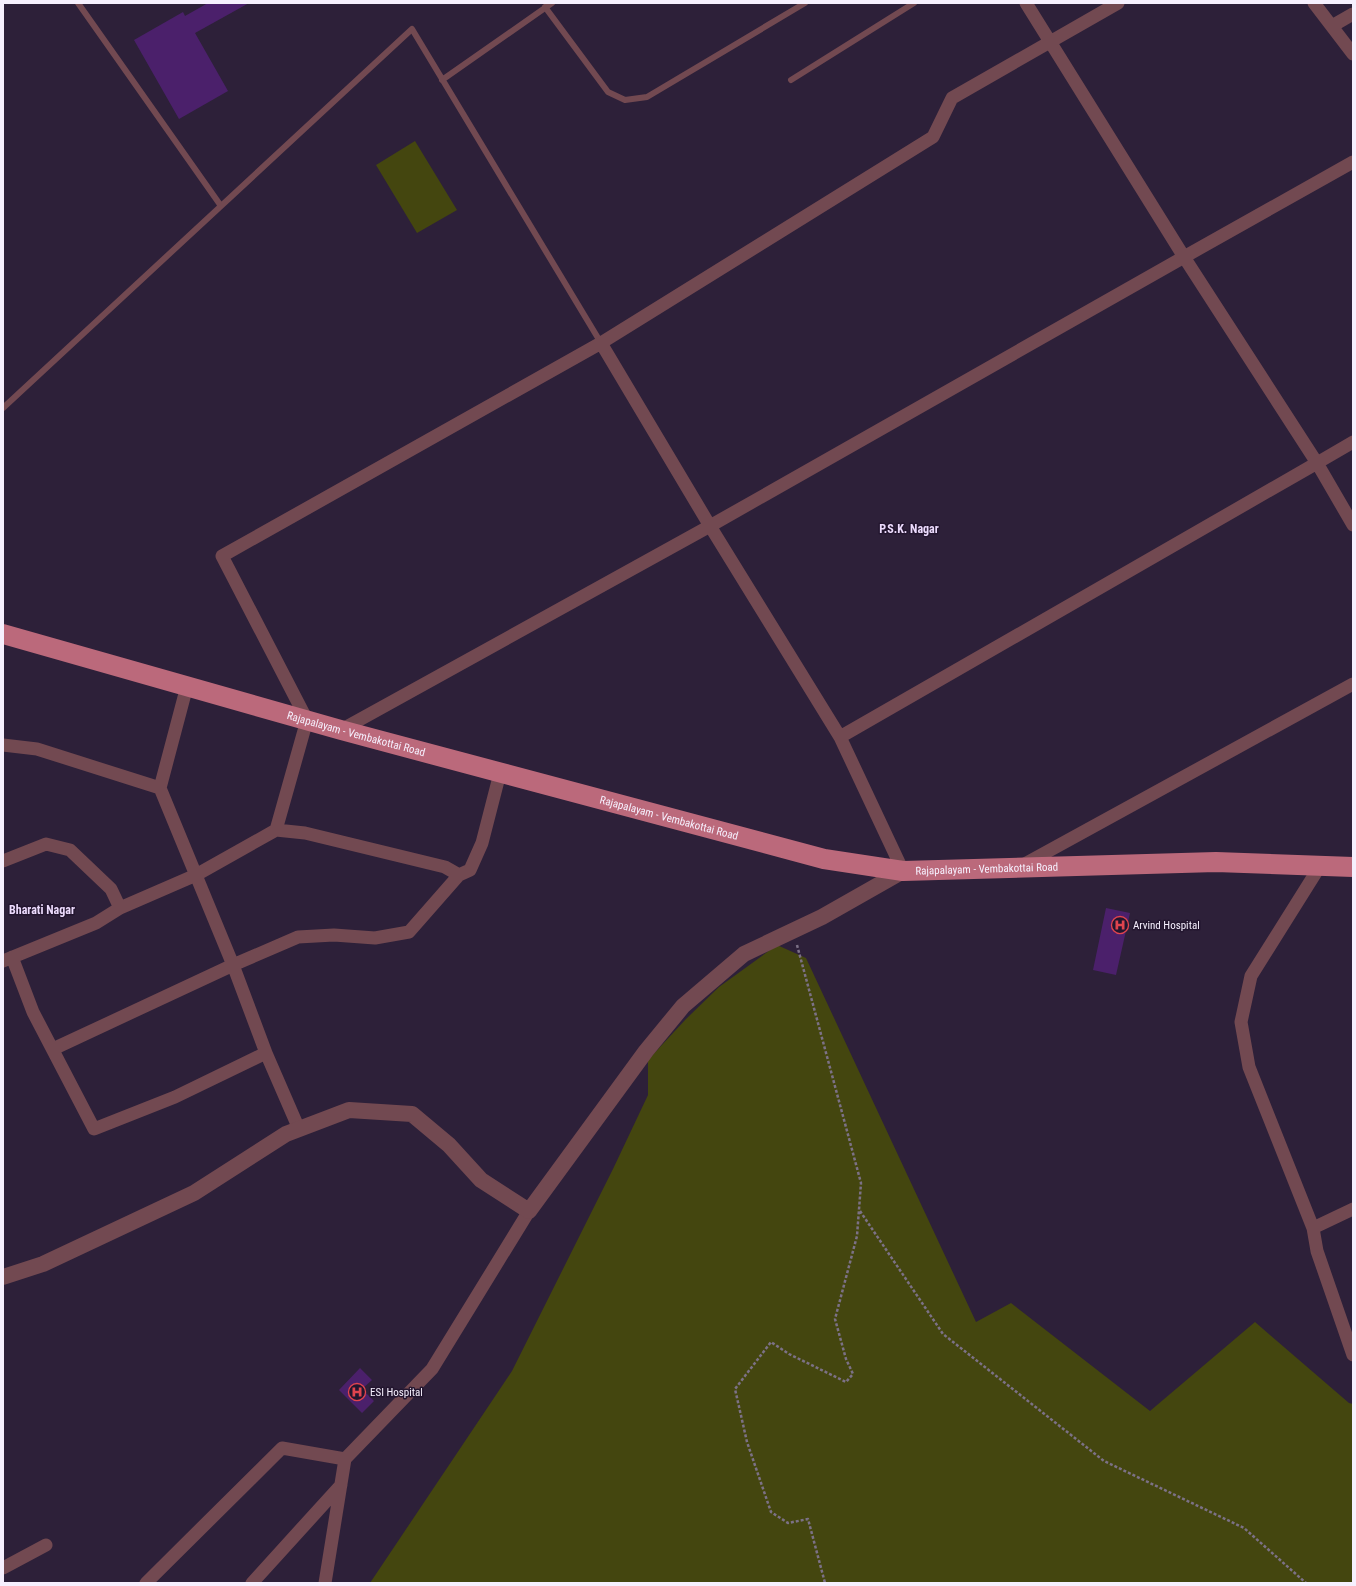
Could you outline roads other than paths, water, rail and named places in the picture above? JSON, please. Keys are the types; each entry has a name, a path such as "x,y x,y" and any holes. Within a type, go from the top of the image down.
{"main road":[{"name":"Rajapalayam - Vembakottai Road","path":"3,634 341,730 824,859 903,871 1216,862 1353,867"}],"street":[{"path":"1026,3 1184,257 1317,463 1353,525"},
{"path":"276,830 307,720 222,556 601,343 933,137 952,98 1118,3"},
{"path":"1314,3 1353,54"},
{"path":"1332,26 1353,14"},
{"path":"341,730 710,526 1353,162"},
{"path":"324,1583 345,1459 432,1369 529,1211 646,1050 683,1006 744,954 822,917 903,871 840,737 710,526 601,343"},
{"path":"840,737 1353,442"},
{"path":"1018,868 1353,684"},
{"path":"187,686 160,788 233,965 266,1053 298,1129"},
{"path":"3,745 37,749 160,788"},
{"path":"53,1050 233,965 298,937 334,935 375,938 409,932 459,875 470,870 482,843 500,773"},
{"path":"266,1053 174,1098 94,1129 33,1012 8,959 96,924 120,908 196,875 276,830 305,833 445,867 459,875"},
{"path":"3,861 46,844 70,850 111,889 120,908"},
{"path":"1320,866 1251,976 1241,1022 1249,1067 1313,1228 1317,1251 1353,1355"},
{"path":"3,1277 42,1264 194,1193 286,1134 349,1110 412,1114 449,1145 481,1180 529,1211"},
{"path":"1313,1228 1353,1209"},
{"path":"146,1583 282,1448 345,1459"},
{"path":"252,1583 341,1485"},
{"path":"3,1568 46,1545"}],"lane":[{"path":"78,3 221,206"},
{"path":"442,80 552,3"},
{"path":"545,8 608,92 625,100 647,97 804,3"},
{"path":"791,80 914,3"},
{"path":"3,408 412,29 601,343"}],"place":[{"name":"Arvind Hospital","path":"1120,925"},
{"name":"ESI Hospital","path":"357,1392"}],"district":[{"name":"P.S.K. Nagar","path":"909,529"},
{"name":"Bharati Nagar","path":"42,910"}]}
